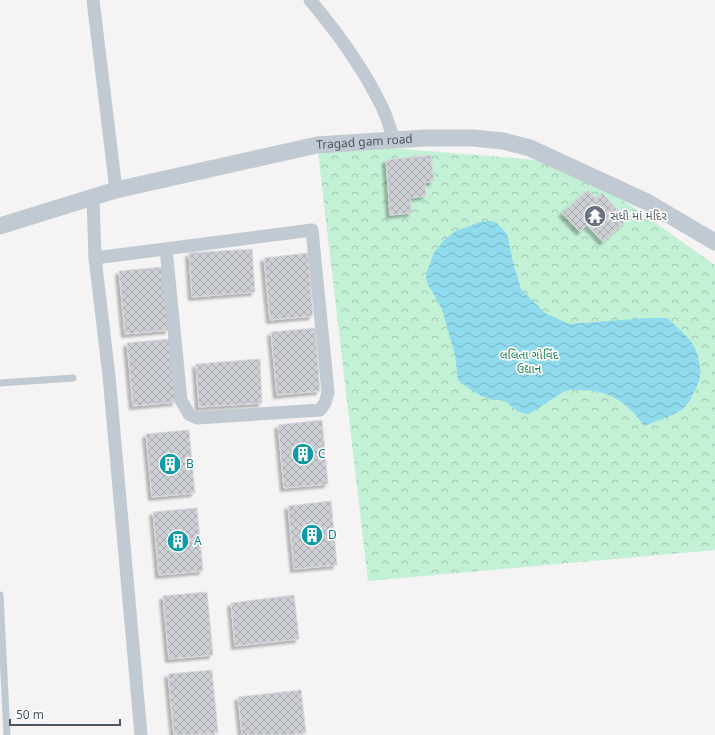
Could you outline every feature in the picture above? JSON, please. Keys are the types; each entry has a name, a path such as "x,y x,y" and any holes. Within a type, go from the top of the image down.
{"street":[{"path":"93,0 116,190"},
{"path":"310,0 329,23 382,106 394,140"},
{"name":"Tragad gam road","path":"0,226 116,190 317,145 425,138 473,138 503,141 530,148 647,202 715,242"},
{"path":"93,198 95,258 109,376 141,735"},
{"path":"95,258 312,230 328,392 325,403 320,410 197,418 189,414 181,400 166,249"}],"lane":[{"path":"0,383 73,378"},
{"path":"0,595 7,735"}],"green space":[{"name":"લલિતા ગોવિંદ ઉદ્યાન","path":"389,148 537,160 614,194 715,265 715,550 368,581 318,152"}],"water":[{"path":"483,221 497,223 507,234 521,289 545,313 569,324 667,318 677,327 695,348 700,368 700,378 698,384 686,406 673,415 644,426 632,411 618,400 610,396 591,391 568,390 534,411 524,414 504,401 491,400 481,396 458,380 455,355 442,309 427,283 426,274 434,253 444,240 456,231"}],"building":[{"path":"431,155 434,181 425,183 426,196 410,198 412,213 390,215 386,160"},
{"name":"સધી માં મંદિર","path":"588,190 596,199 602,193 627,220 603,242 587,225 580,232 562,213"},
{"path":"252,249 255,292 192,297 189,253"},
{"path":"308,253 313,316 270,320 264,258"},
{"path":"163,267 169,330 125,334 119,271"},
{"path":"315,328 320,391 277,395 271,332"},
{"path":"170,339 176,402 133,406 127,343"},
{"path":"260,359 262,403 199,407 196,364"},
{"name":"C","path":"322,420 328,484 284,488 278,425"},
{"name":"B","path":"189,430 195,493 152,497 146,434"},
{"name":"D","path":"331,501 337,565 294,569 288,506"},
{"name":"A","path":"197,508 203,571 159,575 153,512"},
{"path":"207,592 213,655 169,659 163,596"},
{"path":"294,595 299,639 235,646 231,603"},
{"path":"212,670 218,733 174,735 168,674"},
{"path":"301,690 306,733 289,735 242,735 238,697"}],"place":[{"name":"સધી માં મંદિર","path":"595,216"},
{"name":"C","path":"303,454"},
{"name":"B","path":"170,464"},
{"name":"D","path":"312,535"},
{"name":"A","path":"178,541"}]}
